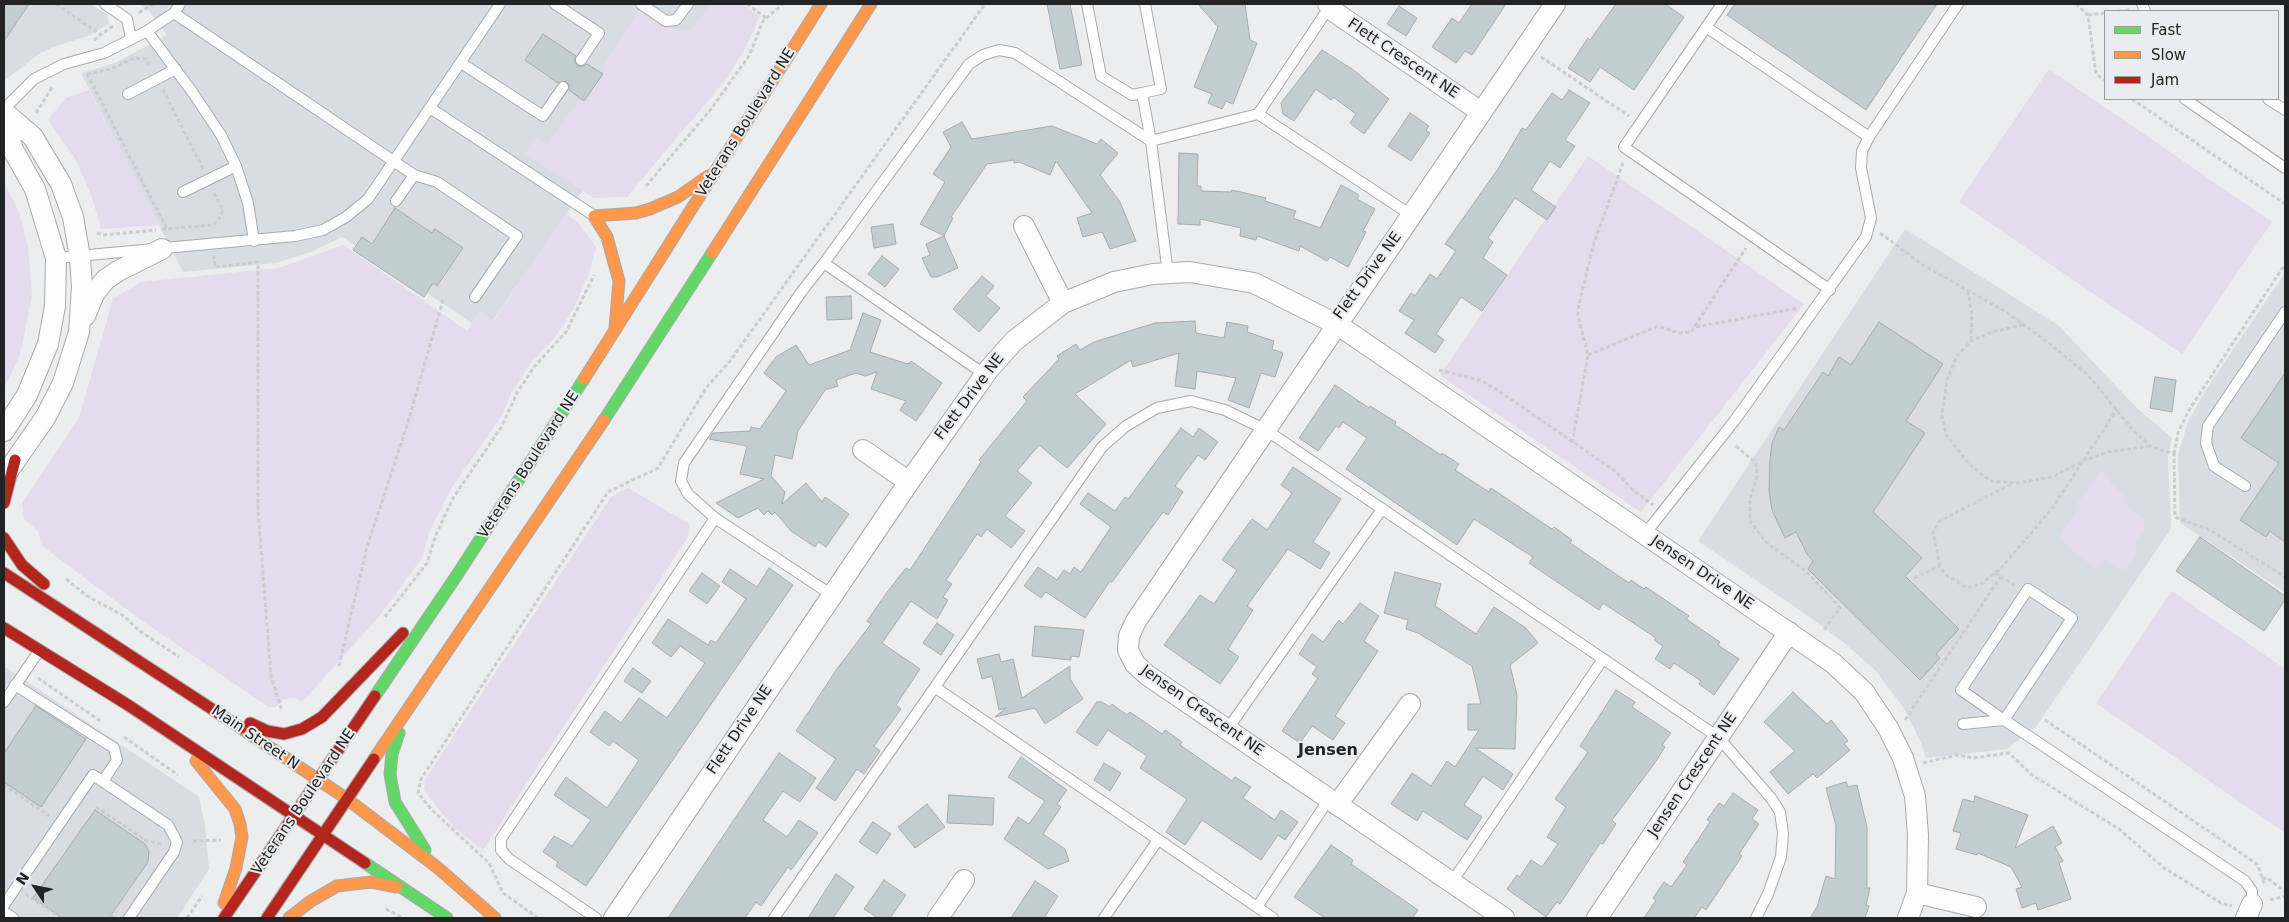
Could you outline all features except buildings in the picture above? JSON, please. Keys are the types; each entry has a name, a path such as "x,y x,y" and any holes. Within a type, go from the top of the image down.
{"main road":[{"name":"Veterans Boulevard NE","path":"224,918 457,575 614,333 821,4"},
{"path":"267,918 628,384 871,4"},
{"path":"614,333 619,281 607,238 594,216 650,210 678,197 717,169"},
{"path":"4,503 15,460"},
{"path":"4,538 22,565 100,636"},
{"name":"Main Street N","path":"4,573 319,780 438,868 496,918"},
{"path":"194,697 267,731 284,734 302,729 322,717 457,575"},
{"path":"4,628 169,733 447,918"},
{"path":"405,715 392,754 390,774 395,802 409,828 438,868"},
{"path":"169,733 215,783 235,809 240,824 242,837 236,868 217,918"},
{"path":"289,918 311,901 346,884 371,882 407,890"}],"street":[{"name":"Flett Drive NE","path":"614,918 909,482 984,374 1014,341 1063,303 1114,282 1190,272 1254,282 1338,325 1555,4"},
{"name":"Flett Crescent NE","path":"1329,5 1336,14 1481,112"},
{"path":"4,111 33,137 61,184 73,217 80,257 82,287 78,332"},
{"path":"4,118 14,150 35,189 56,258 56,306 48,344 27,395 4,431"},
{"path":"1024,226 1063,303"},
{"path":"4,477 45,418 63,382 78,332 94,294 105,280 118,270 162,249"},
{"name":"Jensen Crescent NE","path":"1338,325 1136,621 1129,636 1128,650 1135,664 1147,675 1504,918"},
{"name":"Jensen Drive NE","path":"1338,325 1789,632 1833,663 1864,692 1888,728 1906,767 1915,796 1917,816 1917,893 1908,918"},
{"path":"863,450 909,482"},
{"name":"Jensen Crescent NE","path":"1597,918 1789,632"},
{"path":"1333,802 1410,704"},
{"path":"938,918 964,880"},
{"path":"1917,893 1976,907"}],"lane":[{"path":"105,4 127,19 131,39"},
{"path":"4,111 34,79 64,64 104,53 147,31 174,13 180,4"},
{"path":"56,258 254,241 323,230 346,217 368,199 500,4"},
{"path":"555,4 599,33 581,60"},
{"path":"640,4 666,21 676,20 688,4"},
{"path":"1087,4 1101,76 1132,95 1162,89 1145,4"},
{"path":"1722,4 1624,147 1830,290"},
{"path":"1645,534 1661,511 1735,420 1821,303 1866,237 1871,218 1860,161 1862,151 1869,137 1958,4"},
{"path":"832,595 715,518 688,494 681,481 684,463 802,291 969,64 983,55 999,50 1015,53 1151,141 1258,114 1329,5"},
{"path":"174,13 394,162 414,175 437,182 517,236 475,297"},
{"path":"1706,27 1869,137"},
{"path":"147,31 176,69 221,135 236,166 248,203 254,241"},
{"path":"461,62 543,116 563,87"},
{"path":"128,94 176,69"},
{"path":"1142,93 1151,141 1168,274"},
{"path":"2186,100 2285,168"},
{"path":"2270,100 2285,110"},
{"path":"430,108 594,216"},
{"path":"1258,114 1411,215"},
{"path":"182,192 236,166"},
{"path":"396,202 414,175"},
{"path":"824,263 984,374"},
{"path":"2245,486 2214,466 2206,443 2208,426 2285,312"},
{"path":"774,918 1102,448 1126,426 1157,408 1191,401 1225,410 1266,430 1718,738 1771,798 1780,812 1783,833 1781,857 1768,894 1756,918"},
{"path":"1227,730 1382,509"},
{"path":"596,918 509,859 501,850 501,839 715,518"},
{"path":"2004,720 2072,618 2028,589 1961,690 2004,720 2245,882 2252,891 2254,908"},
{"path":"4,702 40,650"},
{"path":"1452,882 1603,659"},
{"path":"15,685 114,748 117,760 103,781"},
{"path":"936,688 1273,918"},
{"path":"1963,724 2004,720"},
{"path":"4,906 94,775 168,825 177,842 174,852 129,918"},
{"path":"1257,907 1333,802"},
{"path":"1104,918 1158,840"},
{"path":"4,912 13,918"}],"path":[{"path":"56,4 102,35"},
{"path":"747,4 766,18"},
{"path":"645,187 711,109 749,56 759,29 766,18 783,4"},
{"path":"538,918 503,893 489,863 432,810 418,793 421,778 608,492 658,468 706,388 736,353 985,4"},
{"path":"2076,4 2088,15 2096,74 2104,79"},
{"path":"2088,15 2104,13"},
{"path":"1526,47 1640,124"},
{"path":"82,74 111,69 135,58 146,59 158,79 223,210 218,221 212,225 103,235 97,233"},
{"path":"88,74 167,229"},
{"path":"36,113 44,97 57,84"},
{"path":"2133,100 2285,204"},
{"path":"1572,443 1588,355 1578,316 1582,284 1594,243 1628,150"},
{"path":"1870,226 1923,265 2024,324 2088,375 2132,429 2150,446 2174,454"},
{"path":"1588,355 1658,326 1686,334 1695,327 1754,237"},
{"path":"215,267 258,262 258,510 271,676 284,717"},
{"path":"2285,264 2189,410 2178,433 2174,454 2175,517 2210,530 2285,578"},
{"path":"381,622 427,563 436,534 453,498 502,426 517,393 534,367 566,332 584,300 597,269"},
{"path":"1968,290 1972,316 1972,340"},
{"path":"344,665 338,672 367,548 406,429 443,300"},
{"path":"1695,327 1821,303"},
{"path":"2024,324 1992,332 1972,340 1957,356 1946,380 1942,415 1946,435 1968,463 1990,481 2014,482 2052,477 2085,460 2108,452 2150,446"},
{"path":"1439,370 1486,383 1533,412 1572,443 1615,471 1643,499 1661,511"},
{"path":"2014,482 1940,521 1933,532 1940,566 1945,574 1967,588 1983,583 1995,572 2051,510 2117,409"},
{"path":"1736,446 1756,463 1757,477 1750,499 1750,521 1766,542 1807,572 1840,608 1823,630"},
{"path":"1914,578 1940,566"},
{"path":"1995,572 2026,592"},
{"path":"62,576 87,596 124,616 137,628 184,661"},
{"path":"1905,720 2001,576"},
{"path":"2045,720 2257,864 2263,878 2254,908"},
{"path":"1906,767 1957,755 1973,758 2009,753 2032,775 2120,829 2164,868 2221,903 2254,908 2285,896"},
{"path":"4,785 51,817 46,825"},
{"path":"96,807 147,840 162,843"},
{"path":"193,841 208,841"},
{"path":"2245,882 2267,878 2285,891"},
{"path":"24,893 60,918"},
{"path":"379,906 404,918"}],"shaded area":[{"path":"4,4 91,4 107,14 109,23 91,35 53,47 39,54 4,81"},
{"path":"140,4 712,4 493,320 480,311 472,323 342,237 313,251 276,263 183,272 81,73 115,63 167,35 149,11"},
{"path":"711,4 743,4 760,16 744,50 728,77 627,197 594,198 525,154 535,136 548,144 580,98 584,100 603,75 604,63 639,10 658,25 678,30 691,30"},
{"path":"2049,69 2272,222 2182,354 1959,202"},
{"path":"89,90 159,225 101,229 92,197 76,160 48,120 66,98"},
{"path":"1588,156 1804,304 1641,512 1440,375"},
{"path":"4,182 19,212 28,247 32,296 20,355 4,388"},
{"path":"566,213 579,224 596,247 589,273 573,310 553,340 533,360 511,393 503,414 452,487 429,533 422,558 377,619 302,702 296,698 284,699 276,707 269,707 141,620 41,545 39,532 24,519 22,503 79,418 113,299 141,282 279,268 343,245 467,331 480,311 494,320"},
{"path":"1905,229 2058,325 2136,407 2172,438 2168,457 2171,529 2036,727 2007,749 1926,758 1905,710 1876,671 1843,642 1800,610 1698,541"},
{"path":"2285,273 2285,592 2180,523 2178,454 2188,422 2207,388"},
{"path":"2099,472 2108,475 2111,484 2123,493 2125,503 2144,519 2145,529 2136,541 2135,556 2126,568 2121,570 2105,559 2099,567 2094,568 2059,539 2061,531 2075,515 2077,504"},
{"path":"628,488 689,524 688,537 483,850 455,828 436,806 424,790 425,780 611,497"},
{"path":"2172,591 2285,669 2285,833 2096,703"},
{"path":"4,666 199,797 205,825 209,869 177,918 4,918"}],"traffic: fast":[{"path":"604,420 712,253"},
{"path":"375,696 457,575 584,379"},
{"path":"399,733 392,754 390,774 395,802 425,850"},
{"path":"365,863 447,918"}],"traffic: slow":[{"path":"584,379 821,4"},
{"path":"712,253 871,4"},
{"path":"615,328 619,281 607,237 594,216 636,213 650,209 678,197 708,176"},
{"path":"374,759 604,420"},
{"path":"241,728 347,799 438,868 495,918"},
{"path":"196,761 235,809 240,824 242,837 236,868 224,903"},
{"path":"289,918 311,901 337,886 371,882 397,887"}],"traffic: jam":[{"path":"4,503 15,460"},
{"path":"4,538 22,565 44,584"},
{"path":"4,573 241,728"},
{"path":"4,628 128,705 365,863"},
{"path":"250,723 267,731 284,734 302,729 322,717 403,633"},
{"path":"224,918 375,696"},
{"path":"267,918 374,759"}],"district":[{"name":"Jensen","path":"1328,751"}]}
